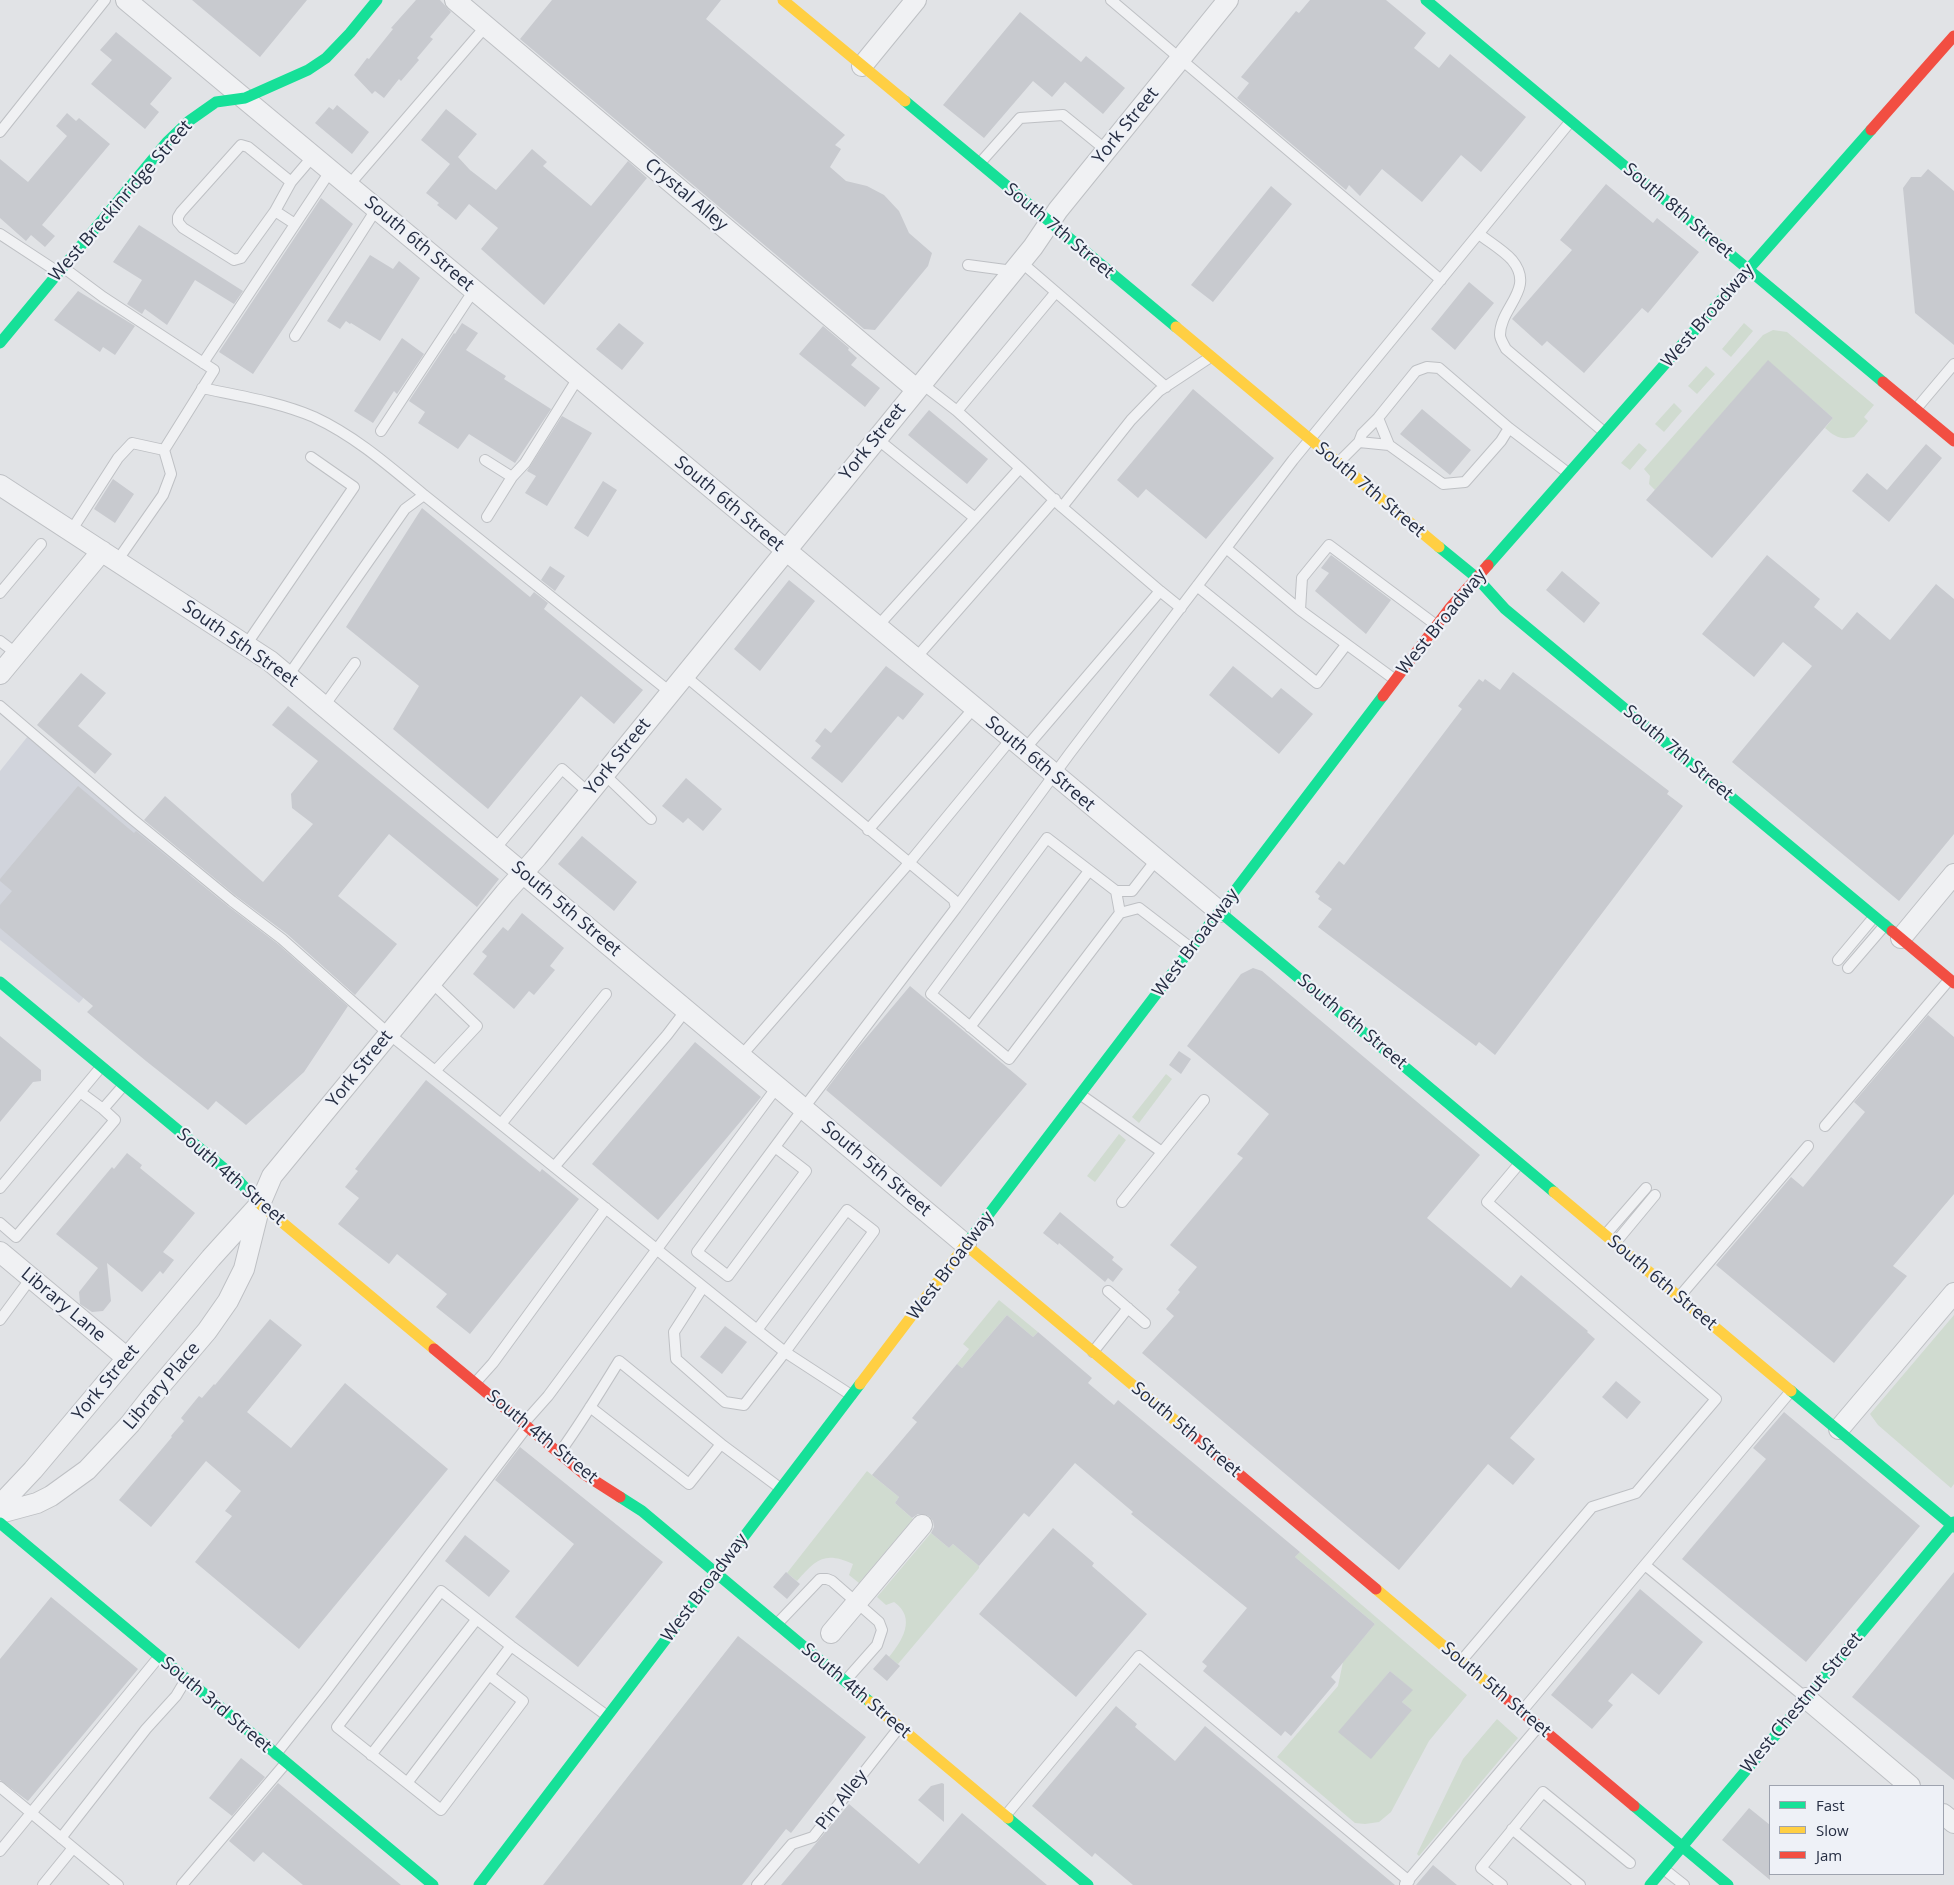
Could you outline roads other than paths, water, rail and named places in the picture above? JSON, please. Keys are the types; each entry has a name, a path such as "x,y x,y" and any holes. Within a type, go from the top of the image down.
{"street":[{"name":"South 6th Street","path":"126,0 1953,1525"},
{"name":"West Breckinridge Street","path":"0,343 167,142 189,120 216,102 245,98 308,70 326,58 350,33 377,0"},
{"name":"Crystal Alley","path":"455,0 919,386"},
{"name":"South 7th Street","path":"783,0 1477,578 1505,609 1952,981"},
{"path":"862,66 916,0"},
{"name":"York Street","path":"0,1506 33,1470 210,1258 260,1204 272,1176 684,676 1017,266 1058,210 1228,0"},
{"name":"South 8th Street","path":"1426,0 1954,441"},
{"name":"West Broadway","path":"479,1885 1437,626 1569,473 1954,36"},
{"name":"South 5th Street","path":"0,485 270,660 1728,1885"},
{"path":"0,674 109,556"},
{"path":"1900,938 1954,874"},
{"name":"South 4th Street","path":"0,982 238,1180 260,1204 584,1474 642,1511 1088,1885"},
{"name":"Library Place","path":"0,1513 37,1503 51,1496 87,1470 130,1424 151,1396 207,1331 228,1301 244,1269 260,1204"},
{"name":"Library Lane","path":"0,1252 127,1358"},
{"path":"1839,1429 1954,1293"},
{"name":"South 3rd Street","path":"0,1523 434,1885"},
{"path":"831,1633 922,1525"},
{"name":"West Chestnut Street","path":"1650,1885 1953,1525"},
{"path":"1806,1698 1909,1785"},
{"path":"1944,1815 1954,1824"}],"lane":[{"path":"0,132 105,0"},
{"path":"1111,0 1441,280"},
{"path":"349,185 486,26"},
{"path":"980,164 1020,118 1063,115 1106,150"},
{"path":"775,1147 806,1170 728,1276 697,1252 775,1147 1197,586 1309,440 1571,121"},
{"path":"291,182 248,147 241,145 181,212 178,222 184,228 234,260 241,258 275,211 291,182 314,155"},
{"path":"203,363 331,170"},
{"path":"295,336 377,208"},
{"path":"275,211 295,224"},
{"path":"0,234 61,270 214,370 164,450 171,474 163,495 109,556"},
{"path":"1478,234 1512,260 1520,273 1520,286 1504,317 1500,336 1506,349 1605,433"},
{"path":"968,265 1017,266 1056,292 1166,386"},
{"path":"381,431 474,290"},
{"path":"957,411 1056,292"},
{"path":"915,659 1159,391 1210,357"},
{"path":"1915,409 1954,364"},
{"path":"1338,464 1359,442 1362,434 1378,418 1416,371 1427,367 1439,368 1508,428 1569,473"},
{"path":"487,517 512,477 525,463 578,378"},
{"path":"919,386 957,411 1160,592 1181,608"},
{"path":"202,388 263,400 313,417 346,435 379,457 670,692"},
{"path":"1378,418 1389,445"},
{"path":"1359,442 1389,445 1443,484 1466,482 1501,441 1508,428"},
{"path":"876,438 975,518"},
{"path":"71,531 118,458 132,443 164,450"},
{"path":"246,645 354,487 311,457"},
{"path":"485,460 512,477"},
{"path":"877,627 1020,468"},
{"path":"288,676 405,509 424,495"},
{"path":"0,593 41,544"},
{"path":"1300,610 1302,578 1329,545 1437,626"},
{"path":"1226,548 1300,610 1395,680"},
{"path":"1197,586 1317,683 1346,645"},
{"path":"741,1056 909,864 1160,592"},
{"path":"0,641 17,654"},
{"path":"324,706 355,663"},
{"path":"684,676 954,900 956,908"},
{"path":"0,706 232,901 282,938 389,1034 785,1352 852,1396"},
{"path":"868,830 974,708"},
{"path":"495,849 562,770 589,792"},
{"path":"604,774 651,819"},
{"path":"1139,908 1120,913 1010,1059 931,994 1048,838 1116,891 1132,890 1156,860"},
{"path":"970,1027 1089,871"},
{"path":"1132,890 1139,908 1192,949"},
{"path":"1116,891 1120,913"},
{"path":"1838,960 1874,916"},
{"path":"1848,968 1885,925"},
{"path":"1825,1126 1952,981"},
{"path":"431,982 476,1026 435,1071"},
{"path":"501,1124 606,994"},
{"path":"554,1167 667,1035 686,1010"},
{"path":"0,1188 102,1067"},
{"path":"103,1109 124,1085"},
{"path":"275,1754 331,1684 548,1396 777,1087"},
{"path":"0,1223 16,1238 115,1120 80,1092"},
{"path":"1080,1095 1162,1152"},
{"path":"1122,1202 1204,1100"},
{"path":"1679,1297 1808,1146"},
{"path":"1462,1660 1592,1507 1636,1493 1716,1399 1487,1202 1520,1163"},
{"path":"1605,1235 1646,1188"},
{"path":"1615,1243 1655,1195"},
{"path":"475,1383 493,1363 606,1208"},
{"path":"703,1287 674,1332 676,1359 725,1402 744,1405 874,1231 847,1210 757,1330"},
{"path":"0,1320 31,1278"},
{"path":"1108,1291 1145,1322"},
{"path":"1093,1352 1128,1308"},
{"path":"559,1453 619,1361 721,1444 781,1488"},
{"path":"1522,1711 1792,1390"},
{"path":"590,1407 689,1484 721,1444"},
{"path":"1644,1565 1806,1698"},
{"path":"777,1625 820,1579 832,1581 879,1622 882,1630 877,1645 845,1682"},
{"path":"489,1675 523,1701 441,1810 337,1727 441,1591 476,1620 607,1716"},
{"path":"371,1755 476,1620"},
{"path":"407,1783 511,1646"},
{"path":"1006,1816 1139,1656 1407,1883 1539,1726"},
{"path":"0,1851 159,1657"},
{"path":"61,1838 146,1729 176,1696 186,1680"},
{"name":"Pin Alley","path":"757,1885 792,1844 814,1837 900,1727"},
{"path":"182,1885 286,1763"},
{"path":"0,1787 118,1885"},
{"path":"1502,1885 1480,1868 1543,1792 1630,1863"},
{"path":"1512,1829 1580,1885"},
{"path":"43,1885 73,1848"},
{"path":"1664,1869 1684,1885"}]}
